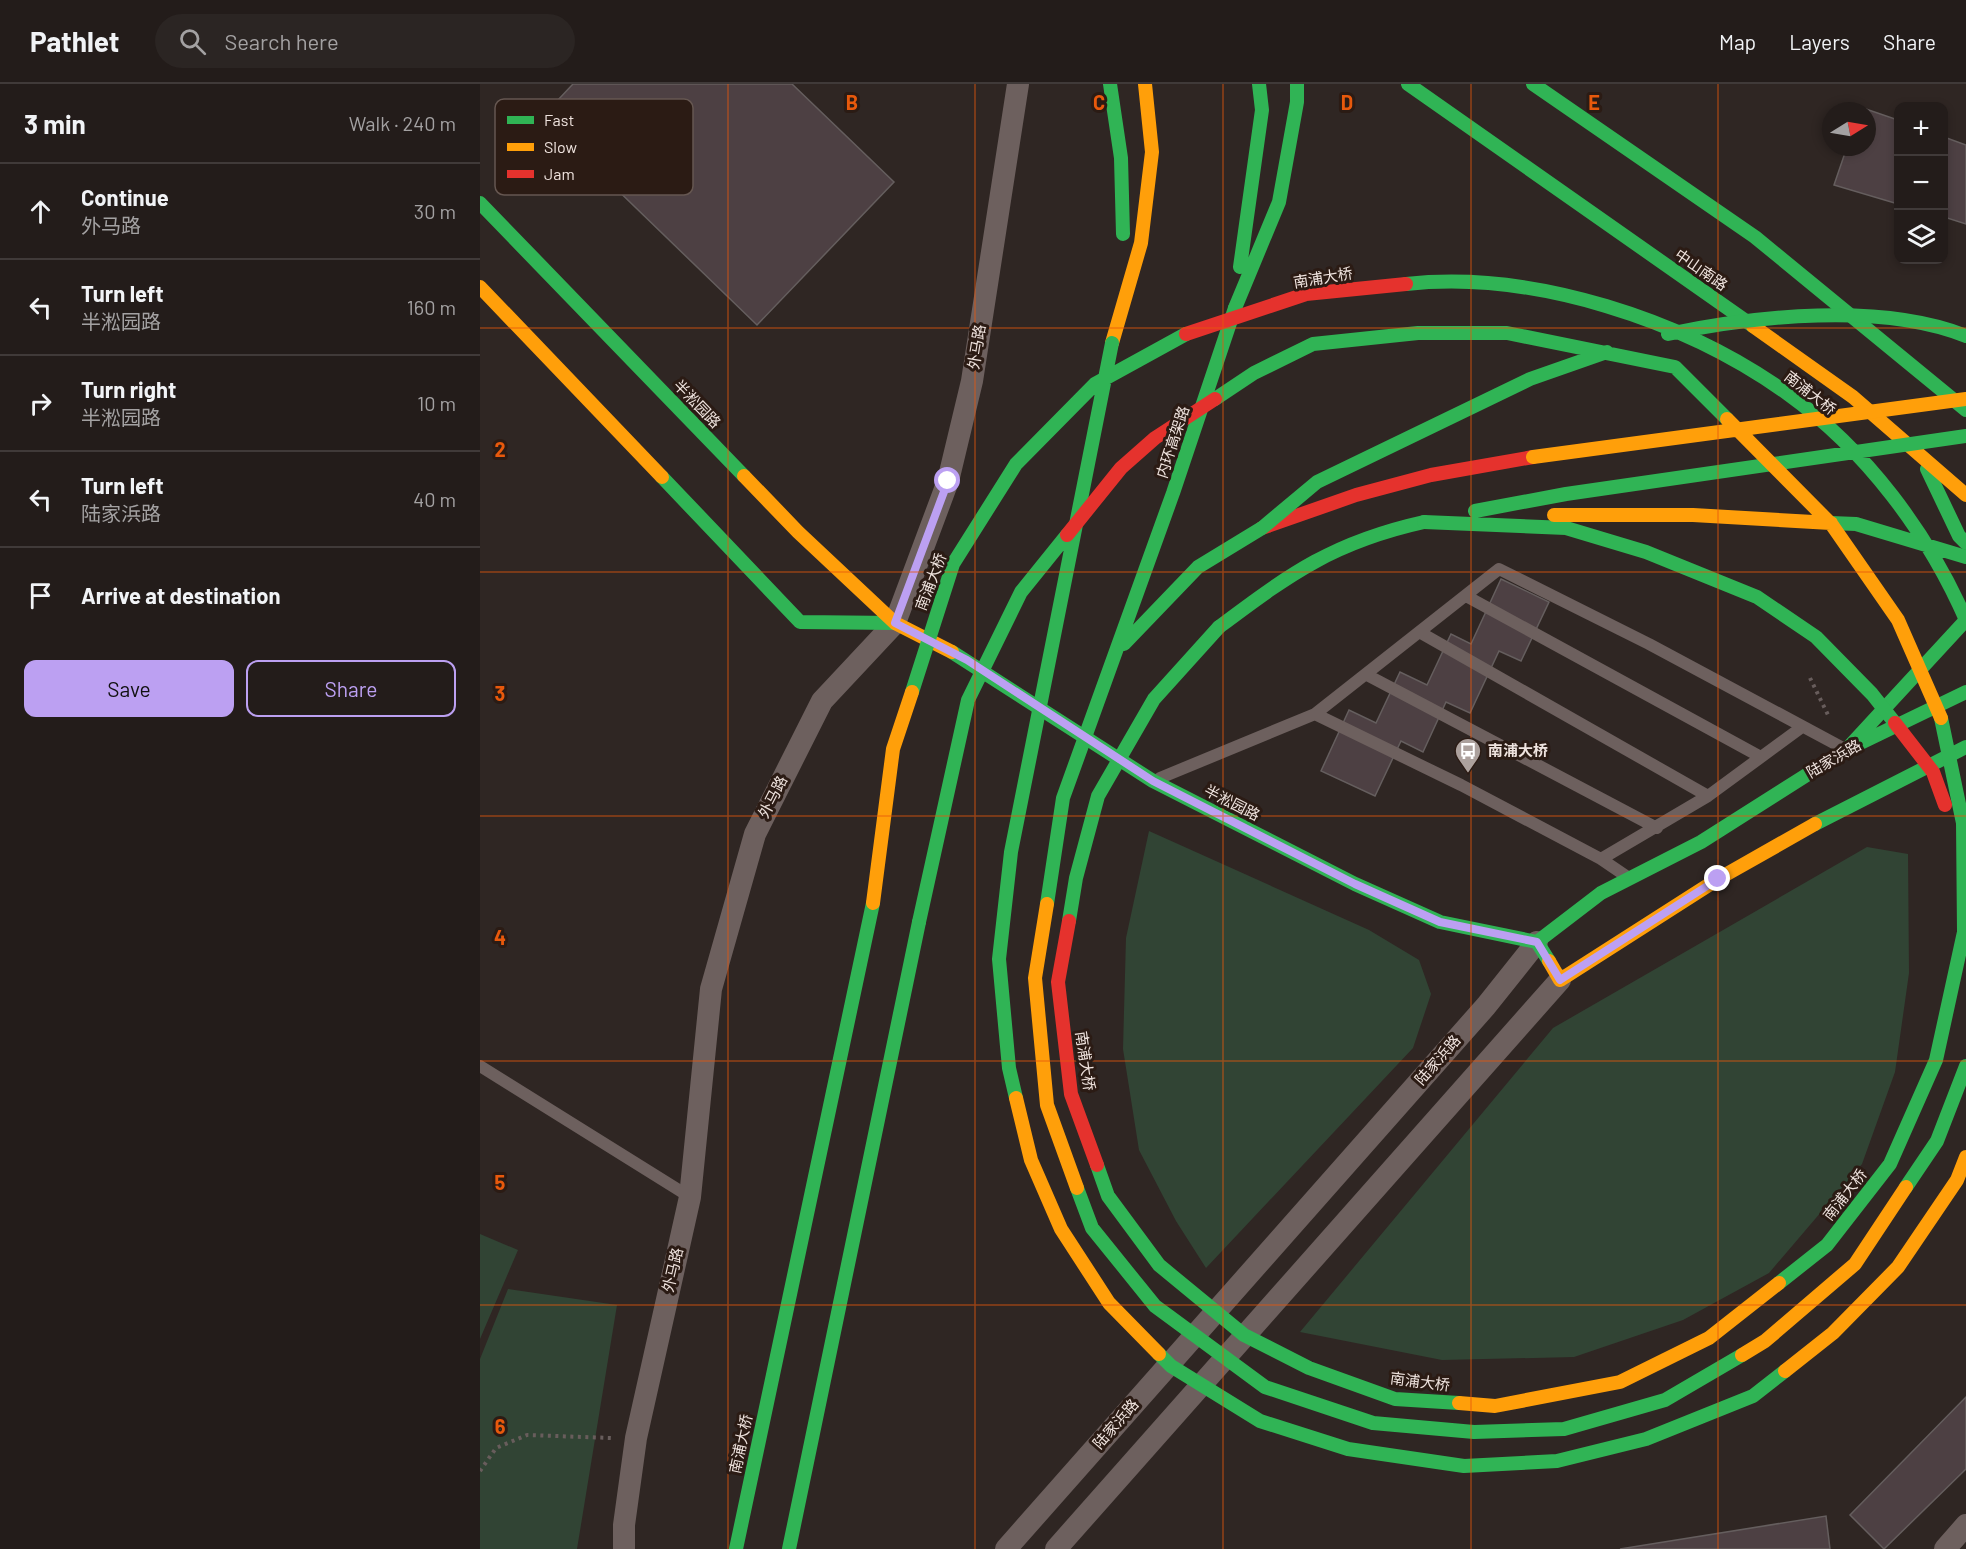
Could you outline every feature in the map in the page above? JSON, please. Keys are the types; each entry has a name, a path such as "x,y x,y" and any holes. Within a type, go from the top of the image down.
{"main road":[{"path":"1110,84 1120,139 1125,195 1112,343"},
{"path":"1145,84 1152,152 1142,243 1112,343 1011,852 999,959 1009,1068 1031,1160 1061,1229 1109,1303 1171,1366 1260,1421 1348,1449 1464,1466 1557,1461 1646,1439 1752,1396 1833,1333 1898,1267 1957,1180 1966,1157"},
{"name":"内环高架路","path":"1259,84 1262,110 1235,308 1173,492 1063,798 1035,978 1047,1105 1092,1228 1155,1306 1265,1387 1373,1423 1474,1432 1564,1429 1665,1400 1765,1341 1855,1264 1937,1142 1966,1066"},
{"path":"1235,308 1279,202 1297,102 1297,84"},
{"name":"中山南路","path":"1408,84 1853,397 1966,495"},
{"path":"1533,84 1755,237 1966,410"},
{"name":"半淞园路","path":"480,203 798,532 895,623 967,660 1153,781 1355,884 1440,922 1537,942"},
{"name":"南浦大桥","path":"736,1549 873,903 893,749 953,564 1016,464 1095,384 1185,334 1306,294 1431,281 1539,289 1628,312 1714,350 1788,394 1850,448 1908,514 1952,588 1966,620"},
{"name":"半淞园路","path":"480,287 800,622 895,623"},
{"path":"1657,337 1715,324 1794,315 1883,318 1966,336"},
{"name":"南浦大桥","path":"789,1549 916,933 968,700 1021,592 1120,468 1155,438 1254,373 1313,344 1418,333 1507,333 1675,367 1832,525 1898,620 1941,717 1963,823 1964,932 1936,1060 1890,1164 1827,1245 1709,1338 1620,1382 1495,1406 1395,1399 1309,1368 1244,1335 1159,1265 1108,1196 1071,1094 1059,982 1076,878 1098,796 1154,699 1219,627 1289,576 1341,546 1383,531 1424,522 1566,528 1646,552 1757,597 1816,637 1872,694 1933,772 1966,864"},
{"path":"1064,736 1125,642 1198,567 1262,528 1317,482 1530,379 1634,342"},
{"path":"1262,528 1356,495 1431,475 1533,457 1966,399"},
{"path":"1424,522 1566,494 1966,436"},
{"path":"1923,459 1959,536 1966,543"},
{"path":"1424,522 1582,513 1693,515 1856,524 1966,556"},
{"path":"1846,750 1966,620"},
{"name":"陆家浜路","path":"1537,942 1601,893 1701,842 1846,750 1966,692"},
{"path":"1537,942 1560,980 1718,879 1828,817 1966,747"},
{"path":"1011,852 1042,775"}],"street":[{"name":"外马路","path":"624,1549 624,1525 636,1438 690,1197 711,989 755,834 822,701 895,623 948,481 972,381 1018,84"},
{"name":"陆家浜路","path":"1006,1549 1486,1006 1537,942"},
{"path":"1056,1549 1560,980"},
{"path":"1945,1549 1966,1525"}],"lane":[{"path":"1153,781 1315,714 1421,633 1499,569 1649,644 1846,750"},
{"path":"1466,596 1760,756"},
{"path":"1421,633 1708,796"},
{"path":"1367,675 1657,828"},
{"path":"1315,714 1461,785 1601,859 1630,879"},
{"path":"1601,859 1708,796 1802,727"},
{"path":"480,1066 690,1197"}],"path":[{"path":"480,1472 496,1448 527,1435 636,1438"}],"green space":[{"path":"1149,831 1369,930 1419,960 1431,994 1413,1048 1206,1268 1176,1221 1139,1150 1123,1049 1126,938"},
{"path":"1867,847 1908,854 1909,973 1895,1072 1862,1164 1769,1273 1683,1320 1574,1357 1442,1360 1300,1332 1553,1028"},
{"path":"480,1234 518,1250 480,1339"},
{"path":"508,1289 617,1305 577,1549 480,1549 480,1359"}],"building":[{"path":"573,84 792,84 894,182 757,325 623,195 693,195 693,99 559,99"},
{"path":"1876,112 1894,119 1894,203 1834,185 1844,156 1876,156"},
{"path":"1948,138 1966,145 1966,224 1948,218"},
{"path":"1501,579 1549,602 1521,661 1499,651 1470,713 1446,702 1423,752 1401,741 1375,796 1321,771 1349,710 1376,723 1400,672 1427,685 1451,634 1471,644"},
{"path":"1966,1397 1966,1469 1884,1549 1850,1515"},
{"path":"1826,1516 1830,1549 1620,1549"}],"traffic: fast":[{"path":"1110,84 1121,158 1123,234"},
{"path":"1240,267 1262,110 1259,84"},
{"path":"1235,308 1279,202 1297,102 1297,84"},
{"path":"1408,84 1753,326"},
{"path":"1533,84 1755,237 1966,410"},
{"path":"480,203 744,476"},
{"path":"1406,284 1455,282 1505,285 1556,293 1606,306 1655,323 1747,367 1816,416 1869,467 1914,525 1951,588 1966,620"},
{"path":"1047,904 1063,798 1173,493 1235,308"},
{"path":"1668,334 1739,322 1818,315 1896,319 1932,325 1966,336"},
{"path":"1215,399 1254,373 1313,344 1418,333 1507,333 1675,367 1727,419"},
{"path":"912,692 953,564 1016,464 1095,384 1186,334"},
{"path":"1016,1098 1009,1068 999,959 1011,852 1112,343"},
{"path":"1124,644 1198,567 1262,528 1317,482 1530,379 1607,352"},
{"path":"1475,511 1566,494 1966,436"},
{"path":"1927,469 1959,536 1966,543"},
{"path":"662,477 800,622 895,623"},
{"path":"1219,627 1292,575 1315,562 1364,539 1424,522"},
{"path":"1424,522 1566,528 1646,552 1757,597 1816,637 1872,694 1895,723"},
{"path":"1831,523 1856,524 1966,557"},
{"path":"919,922 968,700 1021,592 1067,535"},
{"path":"1846,750 1966,620"},
{"path":"1069,921 1076,878 1098,796 1154,699 1219,627"},
{"path":"952,652 1153,781 1355,884 1440,922 1537,942 1549,961"},
{"path":"1537,942 1601,893 1701,842 1846,750 1966,692"},
{"path":"1779,1283 1827,1245 1890,1164 1936,1060 1964,932 1963,823 1941,718"},
{"path":"1815,824 1966,747"},
{"path":"736,1549 873,903"},
{"path":"789,1549 919,922"},
{"path":"1906,1187 1937,1141 1966,1066"},
{"path":"1097,1165 1108,1196 1159,1265 1244,1335 1309,1368 1395,1399 1459,1403"},
{"path":"1077,1188 1092,1228 1155,1306 1265,1387 1373,1423 1474,1432 1564,1429 1665,1400 1742,1355"},
{"path":"1159,1354 1171,1366 1260,1421 1348,1449 1464,1466 1557,1461 1646,1439 1753,1396 1785,1371"}],"traffic: slow":[{"path":"1112,343 1141,243 1152,152 1145,84"},
{"path":"480,287 662,477"},
{"path":"1753,326 1853,397 1966,495"},
{"path":"1533,457 1966,399"},
{"path":"1727,419 1832,525 1898,620 1941,718"},
{"path":"744,476 798,532 895,623 952,652"},
{"path":"1554,515 1693,515 1831,523"},
{"path":"873,903 893,749 912,692"},
{"path":"1549,961 1560,980 1718,879 1815,824"},
{"path":"1047,904 1035,978 1047,1105 1077,1188"},
{"path":"1016,1098 1031,1160 1061,1229 1109,1303 1159,1354"},
{"path":"1785,1371 1833,1333 1898,1267 1957,1180 1966,1157"},
{"path":"1742,1355 1765,1341 1855,1264 1906,1187"},
{"path":"1459,1403 1495,1406 1620,1382 1709,1338 1779,1283"}],"traffic: jam":[{"path":"1186,334 1306,294 1406,284"},
{"path":"1067,535 1121,468 1155,438 1215,399"},
{"path":"1262,528 1356,495 1431,475 1533,457"},
{"path":"1895,723 1933,772 1945,805"},
{"path":"1069,921 1058,982 1071,1094 1097,1165"}],"place":[{"name":"南浦大桥","path":"1468,774"}],"route":[{"path":"948,481 895,623 967,660 1153,781 1355,884 1440,922 1537,942 1560,980 1718,879"}]}
